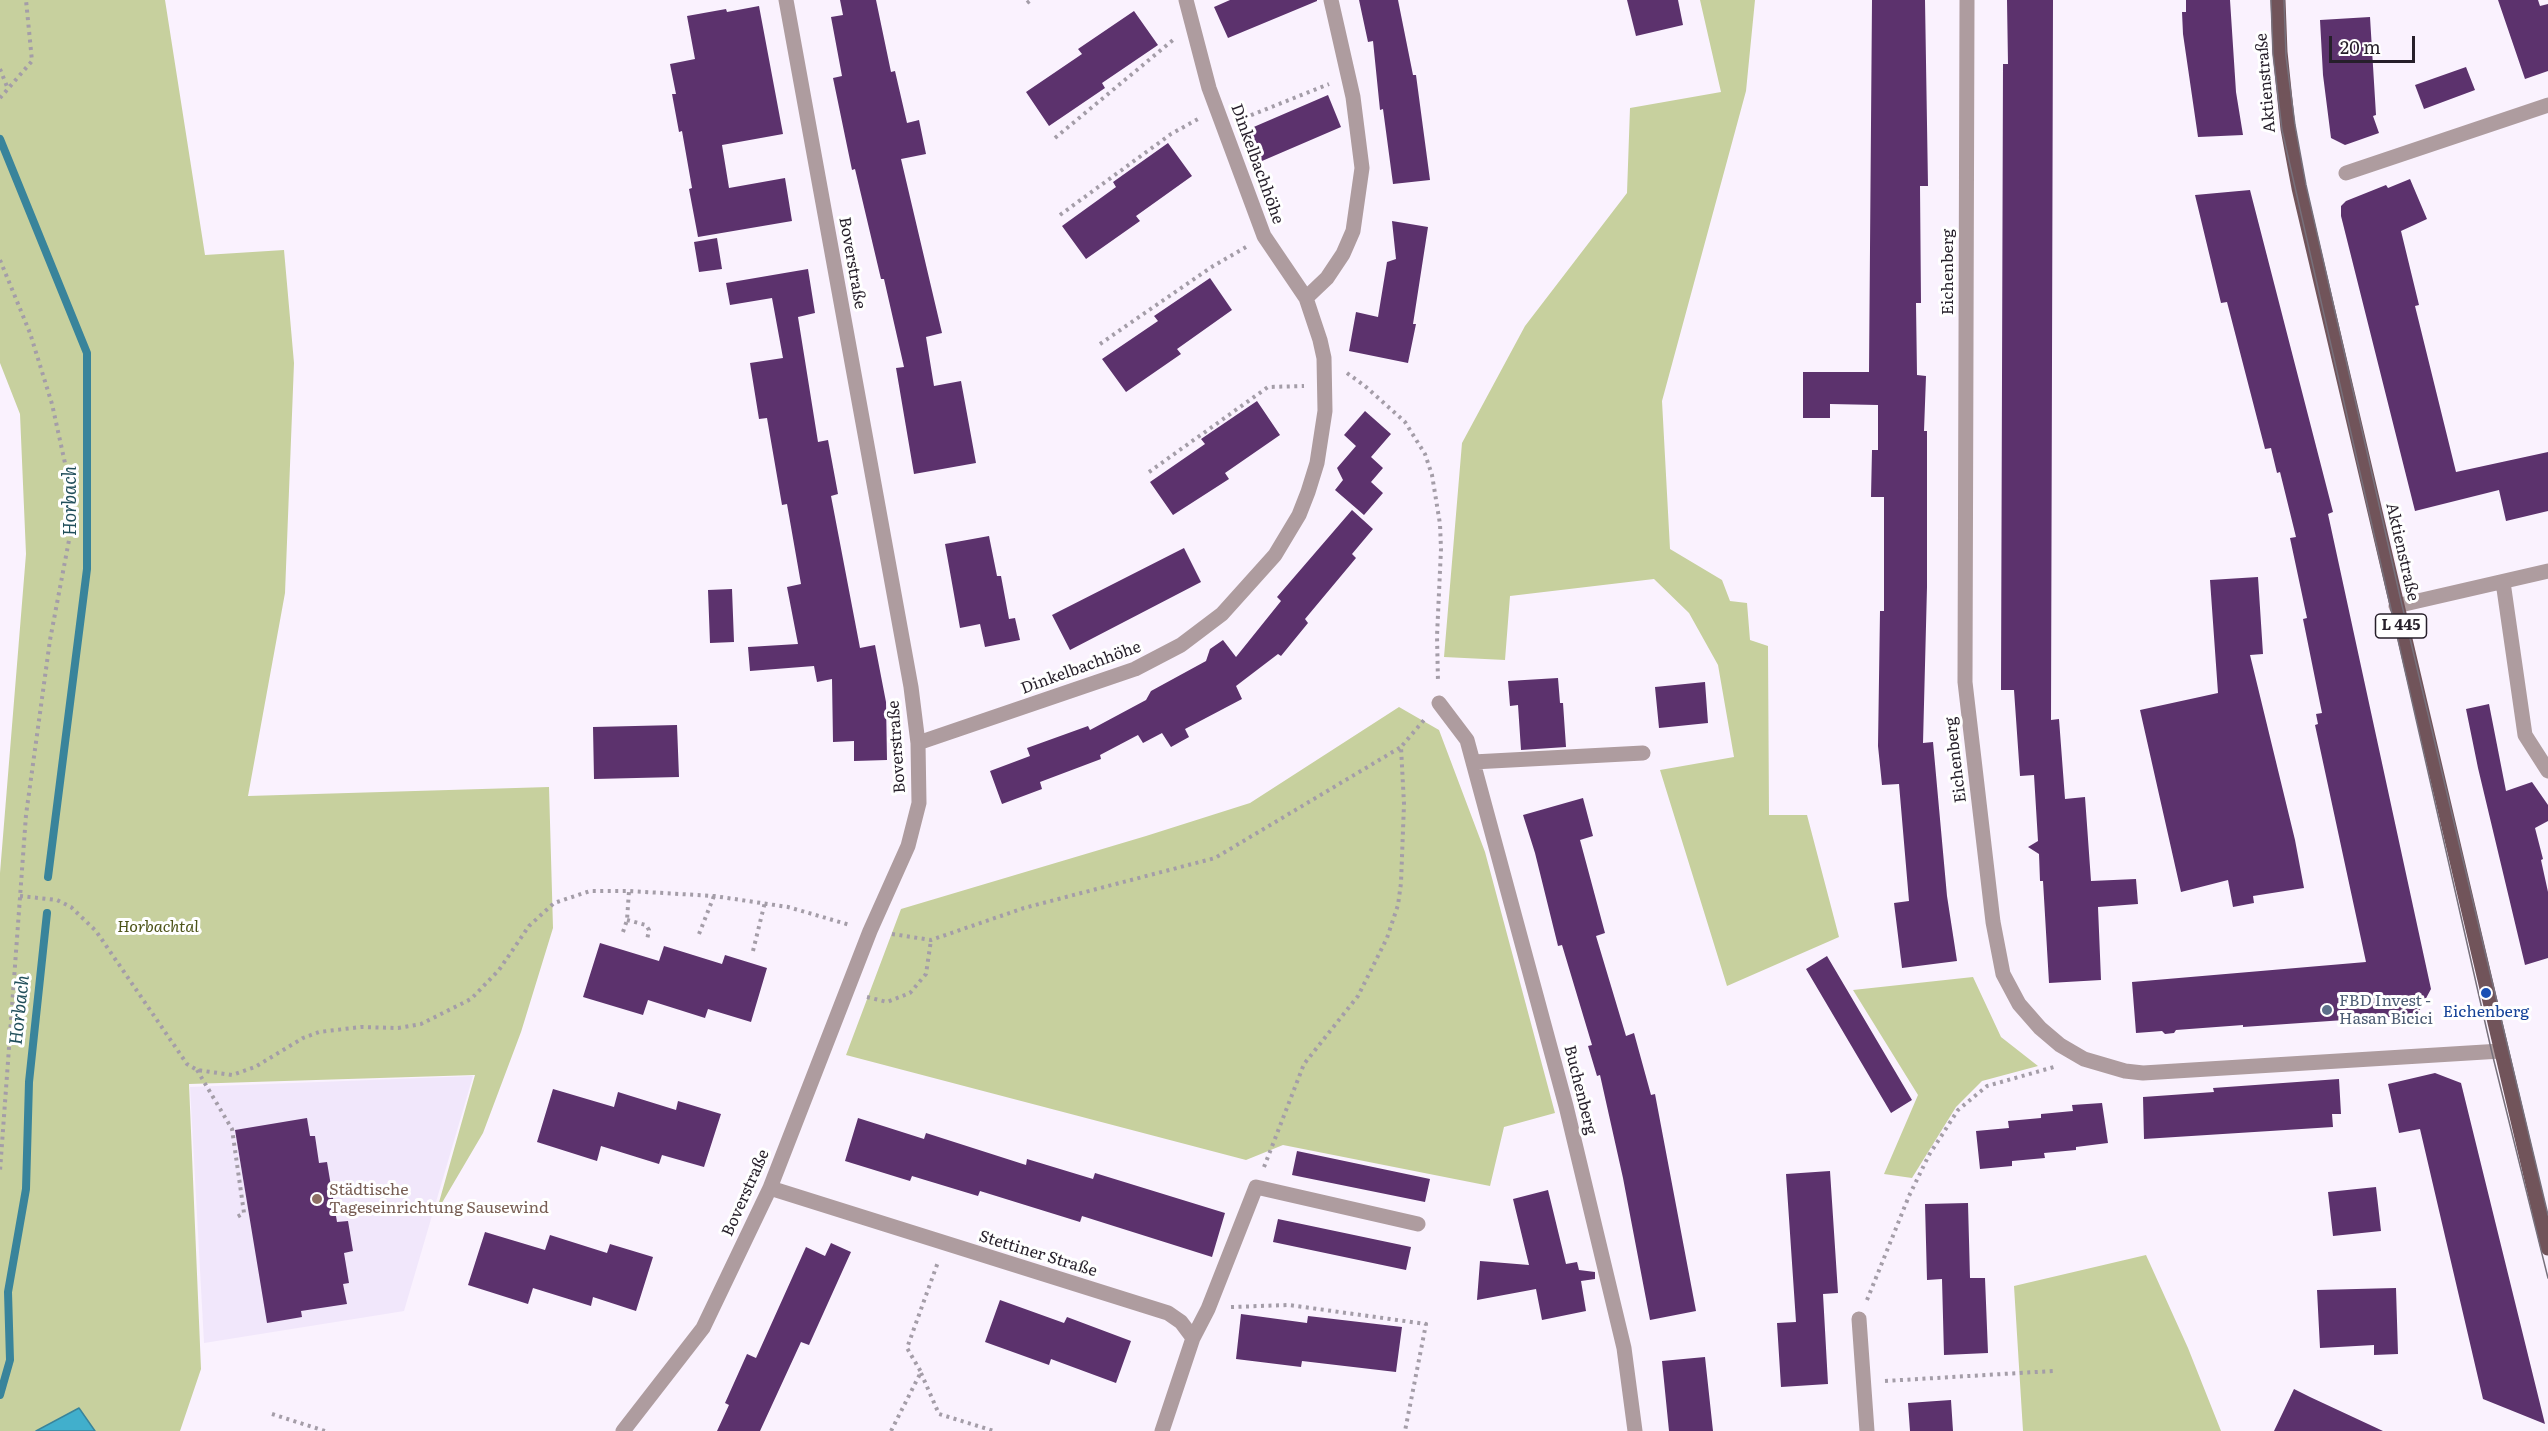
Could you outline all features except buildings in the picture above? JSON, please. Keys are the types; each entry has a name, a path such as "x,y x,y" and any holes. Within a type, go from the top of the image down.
{"main road":[{"name":"Aktienstraße","path":"2278,0 2280,52 2288,129 2297,178 2501,1051 2543,1208 2548,1248"}],"street":[{"name":"Boverstraße","path":"623,1431 703,1328 770,1188 870,931 908,846 919,803 918,743 911,687 786,0"},
{"name":"Dinkelbachhöhe","path":"918,743 1135,669 1181,645 1222,614 1275,555 1299,515 1317,463 1325,411 1324,358 1316,325 1306,298 1264,236 1209,88 1186,0"},
{"path":"1306,298 1326,278 1343,254 1353,231 1362,168 1359,136 1348,76 1331,0"},
{"name":"Eichenberg","path":"1967,0 1967,699 1993,922 2003,974 2019,1004 2040,1028 2060,1045 2084,1059 2125,1071 2143,1073 2501,1051"},
{"path":"2346,173 2548,105"},
{"path":"2396,606 2548,571"},
{"path":"2503,582 2525,735 2548,771"},
{"name":"Buchenberg","path":"1439,703 1467,740 1566,1106 1624,1348 1635,1431"},
{"path":"1473,762 1643,753"},
{"path":"1162,1431 1193,1338 1208,1309 1256,1187 1418,1224"},
{"name":"Stettiner Straße","path":"770,1188 1149,1306 1181,1322 1193,1338"},
{"path":"1859,1319 1867,1431"}],"path":[{"path":"0,98 32,62 26,0"},
{"path":"1055,138 1192,24"},
{"path":"0,69 8,89"},
{"path":"1224,127 1348,76"},
{"path":"1060,215 1171,134 1217,109"},
{"path":"1100,344 1210,268 1264,236"},
{"path":"0,260 30,333 52,404 72,495 70,535 50,640 26,815 0,1171"},
{"path":"20,896 57,900 72,907 96,931 187,1064 197,1070 232,1075 255,1067 303,1038 319,1032 361,1027 398,1028 421,1024 471,999 499,970 529,926 554,903 590,891 714,896 765,903 870,931 931,940 1024,908 1215,858 1401,747 1439,703 1437,636 1440,524 1432,476 1425,453 1405,422 1365,386 1324,358"},
{"path":"1149,472 1268,387 1326,384"},
{"path":"1256,1187 1304,1064 1358,996 1387,938 1398,905 1404,804 1401,747"},
{"path":"623,932 627,921 629,891"},
{"path":"699,934 714,896"},
{"path":"753,951 765,903"},
{"path":"627,921 646,925 650,930 648,940"},
{"path":"846,991 887,1002 910,993 926,974 931,940"},
{"path":"1859,1319 1909,1196 1929,1155 1958,1110 1987,1086 2084,1059"},
{"path":"197,1070 232,1129 244,1213 235,1218"},
{"path":"945,1244 907,1348 921,1372 939,1414 994,1431"},
{"path":"1208,1309 1289,1305 1426,1324 1405,1431"},
{"path":"1863,1383 2053,1371"},
{"path":"891,1431 921,1372"},
{"path":"272,1414 325,1431"}],"shaded area":[{"name":"Städtische Tageseinrichtung Sausewind","path":"473,1076 404,1311 204,1343 190,1087"}],"green space":[{"name":"Horbachtal","path":"0,0 165,0 205,255 284,250 294,363 285,593 248,796 549,787 553,928 521,1032 483,1133 436,1213 475,1075 189,1084 201,1369 180,1431 95,1431 78,1409 36,1431 0,1431 0,873 26,554 20,414 0,363"},
{"path":"1700,0 1755,0 1746,91 1662,401 1670,549 1722,580 1730,601 1747,603 1750,640 1768,646 1769,815 1807,815 1839,937 1727,986 1660,770 1734,757 1718,665 1689,613 1654,579 1510,596 1505,660 1444,657 1462,443 1525,326 1627,193 1630,108 1721,92"},
{"path":"1399,707 1439,730 1485,852 1555,1113 1504,1127 1490,1186 1283,1145 1246,1160 846,1055 901,909 1250,803"},
{"path":"1973,977 2001,1037 2038,1066 1982,1081 1956,1107 1912,1178 1884,1174 1918,1095 1853,990"},
{"path":"2146,1255 2188,1348 2221,1431 2023,1431 2014,1286"}],"water":[{"path":"79,1408 95,1431 36,1431"}],"waterway":[{"name":"Horbach","path":"0,139 87,353 87,569 48,877"},
{"name":"Horbach","path":"0,1395 10,1360 8,1292 26,1189 29,1082 47,913"}],"tram line":[{"path":"2271,0 2273,54 2282,130 2492,1053 2548,1278"},
{"path":"2284,0 2286,56 2306,185 2402,605 2548,1215"}],"place":[{"name":"Eichenberg","path":"2486,993"},
{"name":"FBD Invest - Hasan Bicici","path":"2327,1010"},
{"name":"Städtische Tageseinrichtung Sausewind","path":"317,1199"}]}
